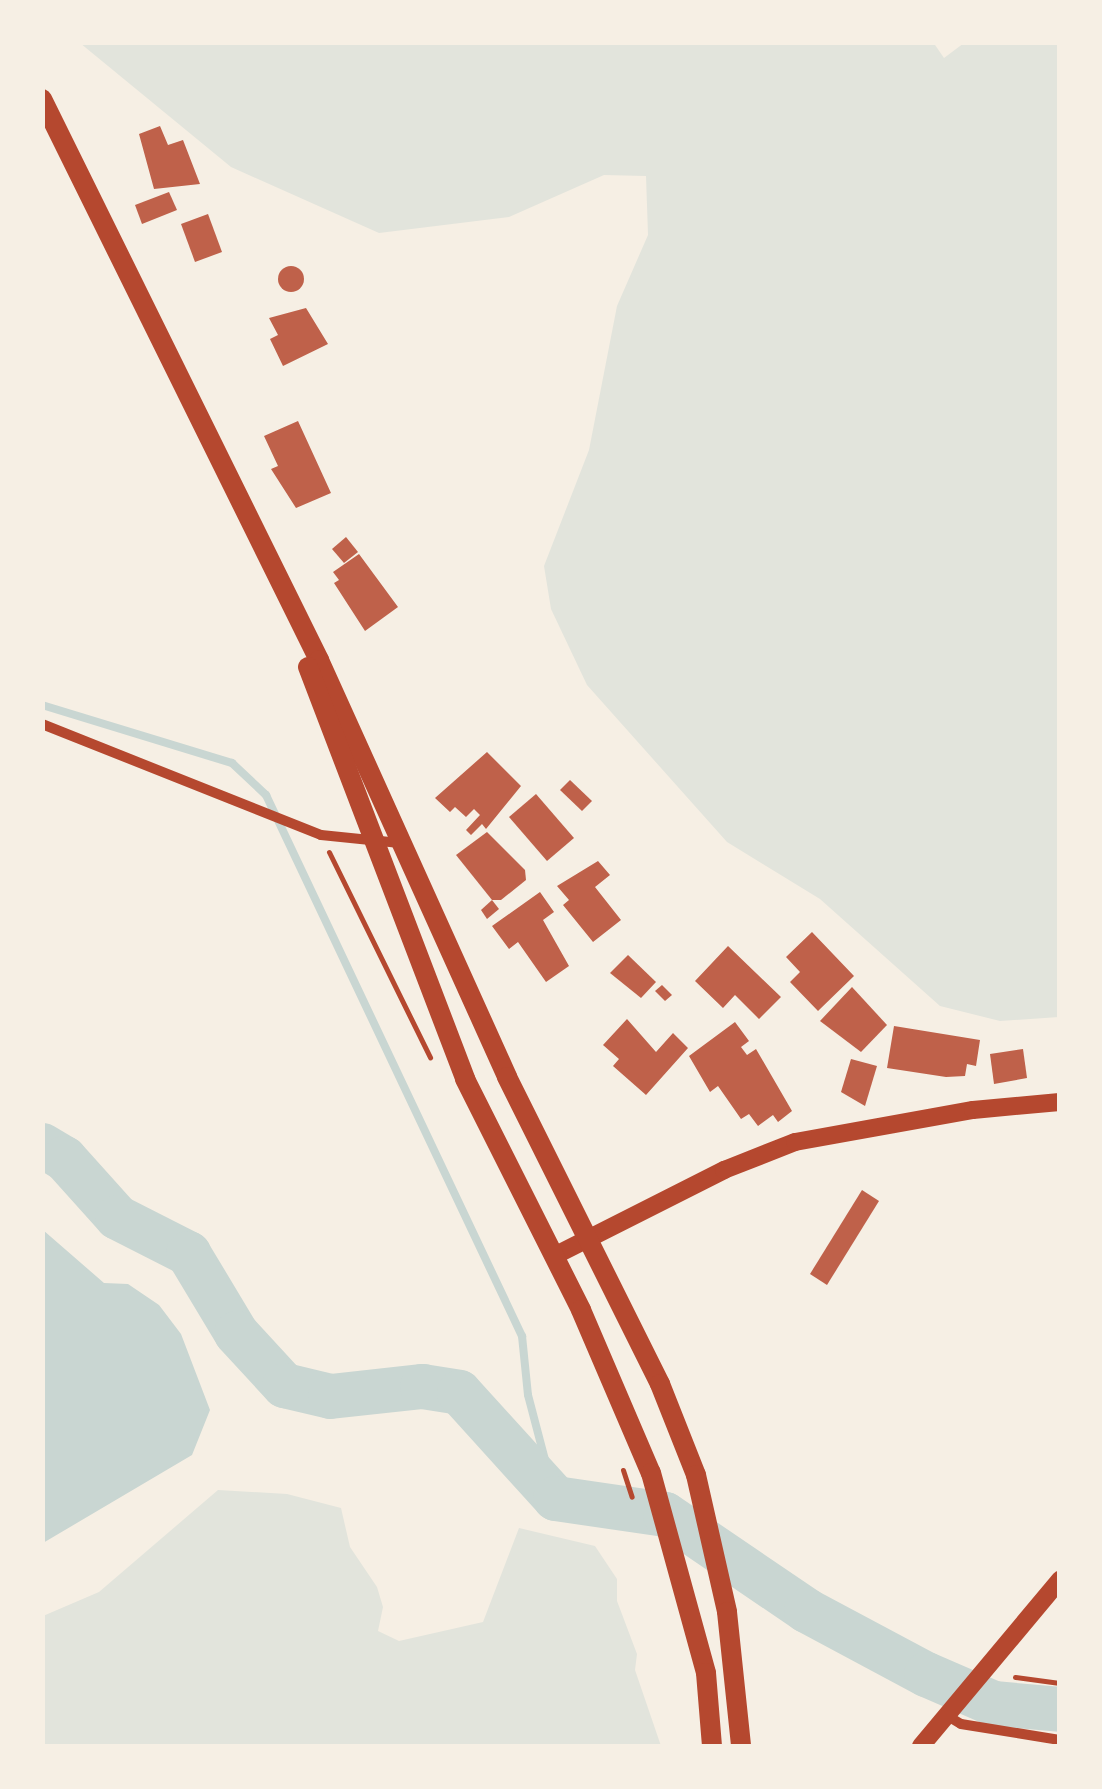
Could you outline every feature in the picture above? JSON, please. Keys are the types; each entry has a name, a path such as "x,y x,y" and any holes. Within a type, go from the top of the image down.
{"main road":[{"path":"42,99 268,562 589,1238 696,1475 728,1612 741,1746"},
{"path":"268,562 464,1079 554,1256 652,1473 706,1672 712,1746"}],"street":[{"path":"42,724 320,836 377,844 400,843"},
{"path":"554,1256 795,1142 973,1110 1060,1102"},
{"path":"921,1746 979,1670 1060,1580"},
{"path":"950,1710 961,1724 1060,1740"}],"path":[{"path":"1015,1677 1060,1683"}],"shaded area":[{"path":"933,42 944,58 964,43 1059,43 1059,1017 1000,1021 940,1006 820,899 727,842 587,685 551,609 544,566 589,450 617,306 648,235 646,176 604,175 509,217 379,233 231,167 80,43"},
{"path":"43,1230 104,1283 128,1284 159,1305 181,1334 210,1410 192,1455 43,1543"},
{"path":"218,1490 287,1494 341,1508 350,1547 377,1587 383,1607 378,1631 399,1641 483,1622 519,1528 595,1546 617,1579 617,1601 637,1654 635,1670 661,1746 43,1746 43,1616 99,1592"}],"building":[{"path":"160,126 168,145 183,140 200,184 154,189 139,134"},
{"path":"169,192 177,210 142,224 135,205"},
{"path":"208,214 222,252 195,262 181,224"},
{"path":"291,266 300,270 304,279 300,288 291,292 282,288 278,279 282,270"},
{"path":"306,308 328,344 283,366 270,339 278,335 269,318"},
{"path":"298,421 331,493 296,508 271,469 278,466 264,436"},
{"path":"346,537 358,552 344,563 332,549"},
{"path":"359,554 398,607 365,631 334,583 339,580 333,572"},
{"path":"487,752 521,786 486,829 482,824 471,835 466,830 480,815 474,809 466,817 455,807 450,812 435,798"},
{"path":"570,780 592,801 582,811 560,790"},
{"path":"536,794 574,838 547,861 509,817"},
{"path":"487,832 525,870 526,880 501,900 492,900 456,855"},
{"path":"598,861 610,875 595,887 621,920 593,942 563,905 569,900 557,886"},
{"path":"540,892 554,912 543,920 569,966 546,982 518,942 509,949 492,926"},
{"path":"492,900 499,909 487,919 481,910"},
{"path":"812,932 854,976 818,1011 790,982 800,972 786,957"},
{"path":"728,946 781,997 759,1019 735,995 723,1008 695,981"},
{"path":"628,955 656,982 641,998 610,973"},
{"path":"662,985 672,995 665,1001 655,991"},
{"path":"852,987 887,1025 861,1052 820,1021"},
{"path":"627,1019 656,1052 673,1033 688,1048 646,1095 613,1066 619,1059 603,1045"},
{"path":"735,1022 749,1041 741,1047 747,1055 756,1049 792,1111 778,1122 773,1115 758,1126 749,1114 741,1119 718,1086 710,1092 689,1056"},
{"path":"894,1026 980,1040 976,1066 967,1064 965,1076 946,1077 887,1068"},
{"path":"1023,1049 1027,1078 994,1084 990,1054"},
{"path":"851,1059 877,1066 865,1106 841,1092"},
{"path":"862,1190 879,1201 827,1285 810,1274"}],"waterway":[{"path":"42,705 232,763 266,795 522,1336 528,1395 555,1498"},
{"path":"42,1145 64,1158 117,1217 188,1253 236,1333 284,1385 330,1396 422,1386 459,1392 555,1498 665,1514 806,1610 926,1674 993,1703 1060,1709"}]}
